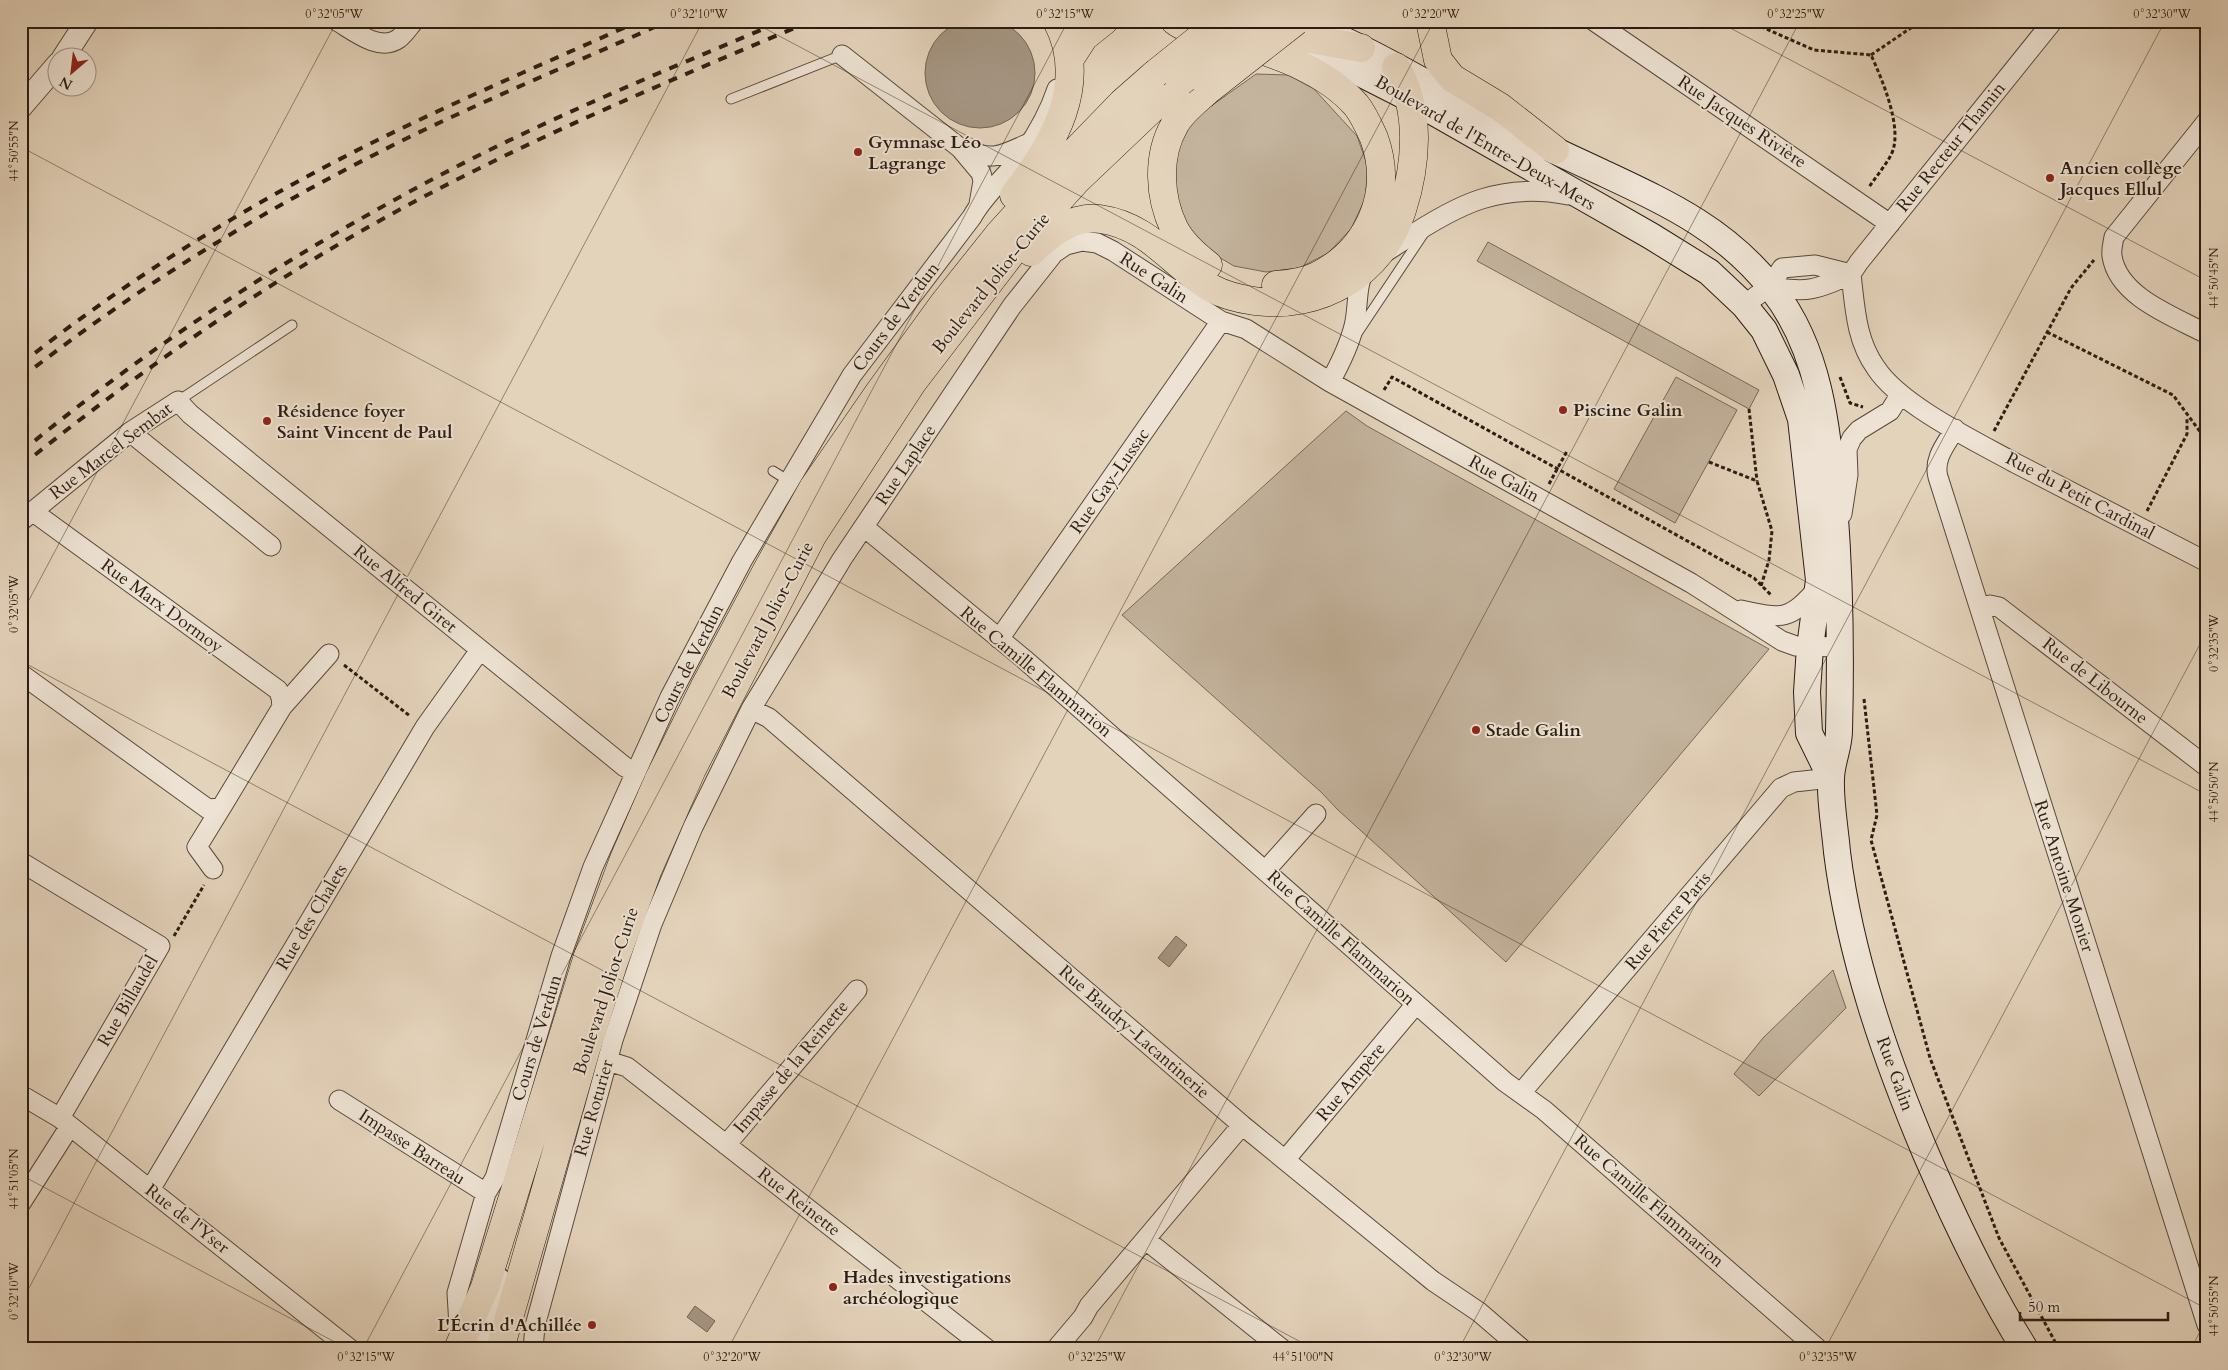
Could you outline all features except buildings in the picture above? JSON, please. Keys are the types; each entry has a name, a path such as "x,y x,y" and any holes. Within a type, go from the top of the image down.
{"main road":[{"path":"792,480 851,418 872,385 1027,178 1054,135 1065,107 1070,82 1069,60 1057,21"},
{"path":"1069,60 1084,37 1104,21"},
{"path":"1175,21 1279,56 1316,72 1342,91 1357,107 1369,125 1379,152 1382,179 1377,208 1362,238 1345,256 1317,276 1292,283 1271,286 1246,283 1221,274 1187,246 1174,228 1162,185 1162,166 1166,144 1174,125 1189,107 1208,90 1296,21"},
{"name":"Boulevard de l'Entre-Deux-Mers","path":"1205,21 1329,59 1411,99 1579,197 1651,236 1708,272 1744,305 1764,330 1795,397 1801,419 1818,571 1818,588 1810,647"},
{"name":"Boulevard Joliot-Curie","path":"500,1349 586,1049 613,964 648,868 692,769 812,536 912,383 1017,246 1221,21"},
{"path":"1243,21 1299,37 1361,48"},
{"name":"Boulevard Joliot-Curie","path":"467,1344 588,956 624,859 658,781 705,686 792,480 938,311 1000,234 1060,167 1122,103 1168,78 1256,21"},
{"name":"Boulevard de l'Entre-Deux-Mers","path":"1296,21 1361,48 1491,119 1663,200 1693,217 1726,242 1770,286 1794,322 1814,370 1823,407 1837,542"},
{"path":"1430,21 1438,60 1452,78 1500,107 1555,150"},
{"path":"912,383 998,286 1043,240 1058,229 1079,220 1098,219 1120,224 1168,252 1190,273 1212,288 1240,299 1269,303 1296,302 1322,295 1338,287 1367,266 1391,237 1399,220 1408,189 1414,131 1411,99 1405,82 1396,67"},
{"name":"Rue Galin","path":"1837,542 1840,580 1839,737 1830,778 1838,852 1849,919 1863,975 1890,1064 1955,1221 1991,1291 2026,1349"},
{"name":"Rue Galin","path":"1810,647 1807,692 1809,733 1830,778"}],"street":[{"path":"69,48 87,21"},
{"path":"337,21 368,40 383,44 398,39 414,21"},
{"name":"Rue Jacques Rivière","path":"1594,21 1890,224"},
{"name":"Rue Recteur Thamin","path":"1852,274 2053,21"},
{"path":"842,55 960,148 981,173 983,181 979,204"},
{"name":"Cours de Verdun","path":"467,1344 459,1326 457,1293 486,1193 495,1178 561,956 593,867 636,772 675,689 742,561 792,480 852,375 966,225 979,204 1016,163 1052,103 1069,60"},
{"path":"21,107 48,76"},
{"path":"2207,121 2114,237 2112,255 2118,275 2142,299 2207,334"},
{"path":"960,148 982,157 989,157 1003,155 1030,142"},
{"path":"1330,382 1347,349 1357,312 1360,282 1367,266 1447,212 1468,203 1512,191 1545,190 1579,197"},
{"name":"Rue Galin","path":"1082,240 1113,251 1221,321 1246,329 1330,382 1691,583 1782,641 1796,646 1810,647"},
{"name":"Rue Laplace","path":"751,709 842,559 1012,306 1054,253 1066,245 1082,240"},
{"path":"1744,305 1770,286 1782,268 1815,264 1852,274"},
{"name":"Rue du Petit Cardinal","path":"1852,274 1854,306 1864,347 1887,383 1900,395 1986,447 2207,562"},
{"name":"Rue Gay-Lussac","path":"999,639 1221,321"},
{"path":"1837,542 1848,475 1848,449 1852,438 1859,430 1890,411 1900,395"},
{"name":"Rue Marcel Sembat","path":"26,516 130,432 178,401"},
{"name":"Rue Alfred Giret","path":"178,401 190,414 480,650 625,767 636,772"},
{"name":"Rue Antoine Monier","path":"1955,429 1937,460 1936,468 2207,1325"},
{"path":"130,432 271,546"},
{"name":"Rue Marx Dormoy","path":"26,516 278,690 282,707"},
{"name":"Rue Camille Flammarion","path":"864,527 999,639 1266,870 1505,1082 1544,1110 1818,1349"},
{"path":"1730,608 1770,616 1788,615 1806,601 1818,588"},
{"name":"Rue de Libourne","path":"1981,608 1990,605 1999,607 2207,767"},
{"path":"1810,647 1840,647"},
{"name":"Rue des Chalets","path":"150,1190 424,727 480,650"},
{"path":"213,870 197,847 282,707 329,654"},
{"path":"21,674 192,799 208,809 221,808"},
{"name":"Rue Roturier","path":"533,1349 535,1326 613,1040 652,924 694,827 751,709"},
{"name":"Rue Baudry-Lacantinerie","path":"751,709 769,718 1242,1125 1433,1281 1478,1312 1522,1349"},
{"name":"Rue Pierre Paris","path":"1521,1093 1781,788 1794,782 1830,778"},
{"path":"1266,870 1316,814"},
{"name":"Rue Billaudel","path":"21,862 160,946 21,1203"},
{"name":"Impasse de la Reinette","path":"726,1145 857,990"},
{"name":"Rue Ampère","path":"1285,1160 1416,1004"},
{"name":"Rue Reinette","path":"608,1061 627,1067 987,1349"},
{"name":"Rue de l'Yser","path":"21,1095 65,1122 350,1349"},
{"name":"Impasse Barreau","path":"339,1100 486,1193"},
{"path":"1056,1349 1083,1317 1089,1306 1242,1125"},
{"path":"1146,1240 1282,1349"}],"lane":[{"path":"731,99 842,55"},
{"path":"1347,349 1430,223"},
{"path":"178,401 292,325"}],"path":[{"path":"1757,21 1764,28 1814,50 1871,56 1920,21"},
{"path":"1859,202 1892,154 1895,135 1887,90 1871,56"},
{"path":"1986,447 2071,288 2114,237"},
{"path":"2047,332 2173,395 2207,441"},
{"path":"1840,376 1850,403 1874,410 1879,418"},
{"path":"1374,406 1392,377 1754,578 1776,598"},
{"path":"1749,409 1757,481 1772,531 1769,560 1761,586"},
{"path":"2139,527 2187,434 2187,416"},
{"path":"1708,462 1757,481"},
{"path":"329,654 424,727"},
{"path":"1864,698 1877,815 1871,840 1930,1058 1999,1238 2059,1349"},
{"path":"160,946 171,940 213,870"}],"shaded area":[{"path":"980,18 1001,22 1019,34 1031,52 1035,73 1031,94 1019,112 1001,124 980,128 959,124 941,112 929,94 925,73 929,52 941,34 959,22"},
{"path":"1256,74 1288,75 1314,89 1357,136 1368,167 1365,199 1351,229 1328,253 1299,268 1266,272 1234,266 1205,249 1184,224 1171,193 1179,129"},
{"path":"1488,242 1759,390 1749,409 1477,261"},
{"path":"1676,377 1737,410 1675,523 1614,489"},
{"name":"Stade Galin","path":"1346,411 1367,426 1769,649 1506,962 1338,810 1321,792 1122,615"},
{"path":"1176,936 1187,945 1169,967 1158,958"},
{"path":"1833,970 1846,1008 1759,1096 1734,1074 1763,1038"},
{"path":"695,1306 715,1321 707,1332 687,1317"}],"railway":[{"path":"21,364 89,312 160,264 233,218 308,176 389,134 639,21"},
{"path":"21,378 68,342 166,274 320,183 456,115 668,21"},
{"path":"21,452 71,412 175,335 283,265 395,200 533,129 782,21"},
{"path":"21,466 179,347 233,310 344,241 460,178 546,136 634,96 811,21"}],"place":[{"name":"Gymnase Léo Lagrange","path":"858,152"},
{"name":"Ancien collège Jacques Ellul","path":"2050,178"},
{"name":"Piscine Galin","path":"1563,410"},
{"name":"Résidence foyer Saint Vincent de Paul","path":"267,421"},
{"name":"Stade Galin","path":"1476,730"},
{"name":"Hades investigations archéologique","path":"833,1287"},
{"name":"L'Écrin d'Achillée","path":"592,1325"}]}
